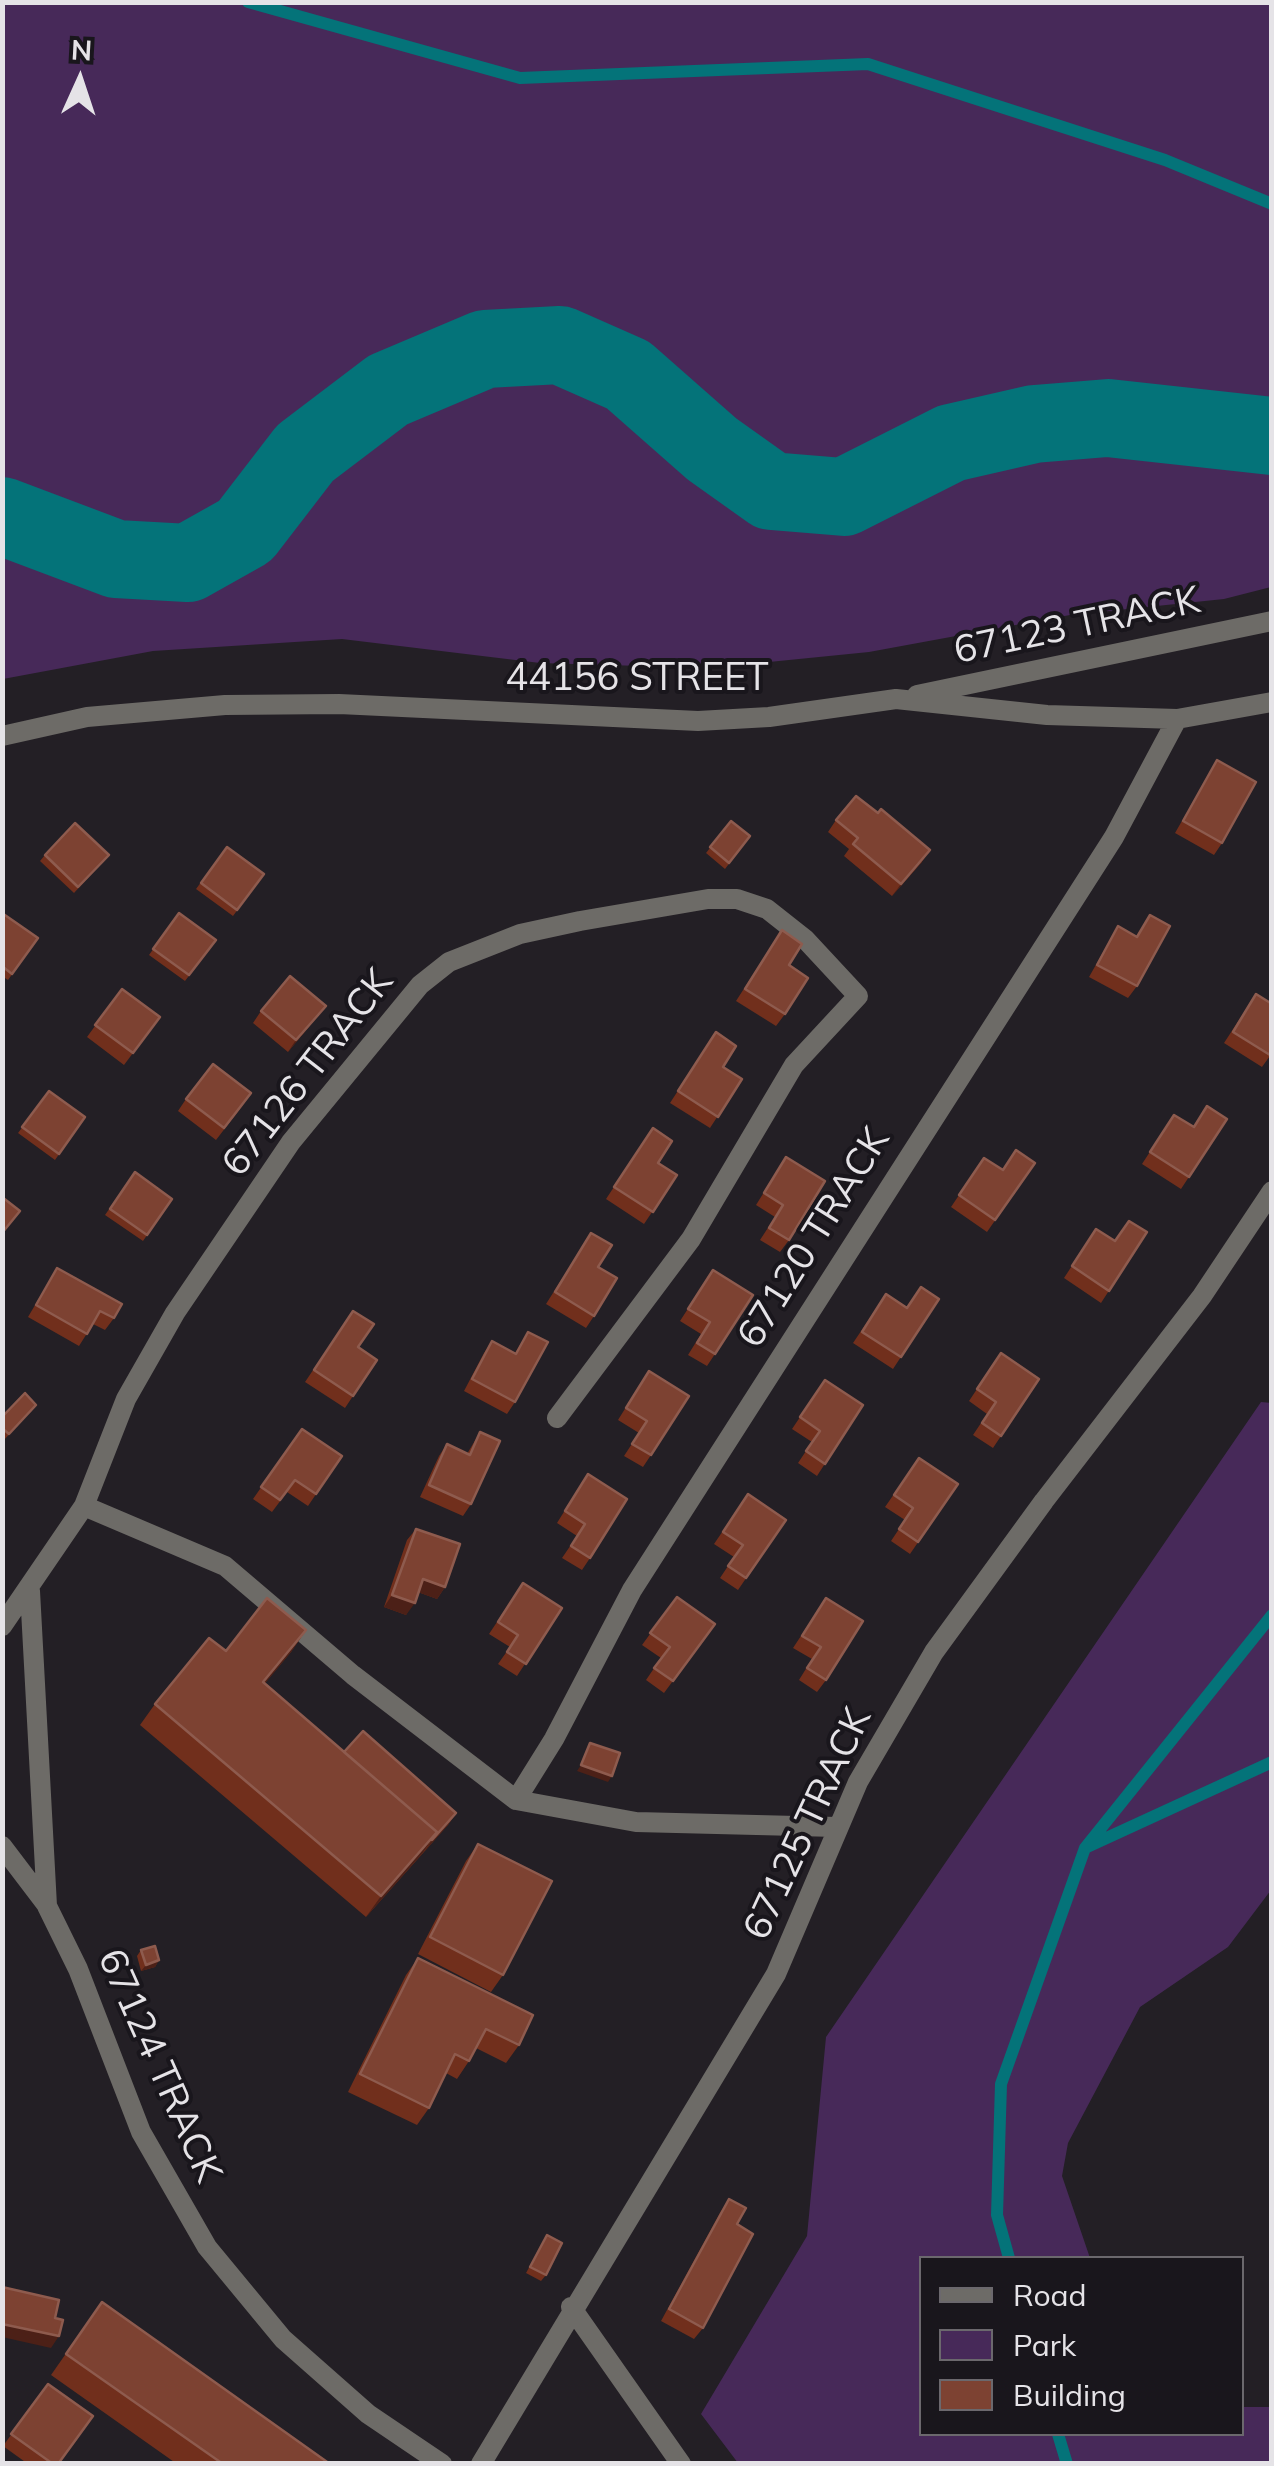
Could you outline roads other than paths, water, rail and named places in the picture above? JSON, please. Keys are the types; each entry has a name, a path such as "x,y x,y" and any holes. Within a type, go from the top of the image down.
{"street":[{"name":"67123 TRACK","path":"896,699 1272,622"},
{"name":"44156 STREET","path":"2,736 87,718 225,706 340,704 698,721 770,717 896,699 1046,716 1177,719 1272,702"},
{"name":"67120 TRACK","path":"516,1800 554,1739 632,1590 1094,867 1177,719"},
{"name":"67126 TRACK","path":"2,1626 30,1591 84,1506 126,1399 175,1313 292,1142 420,986 449,962 550,927 708,899 737,899 767,909 858,996 794,1066 691,1239 556,1418"},
{"name":"67125 TRACK","path":"481,2464 572,2307 776,1974 801,1924 858,1782 934,1652 1044,1500 1202,1296 1272,1191"},
{"path":"84,1506 225,1566 353,1676 516,1800 636,1822 837,1827"},
{"name":"67124 TRACK","path":"30,1591 47,1906 78,1969 141,2132 206,2247 238,2290 316,2373 418,2451 442,2464"},
{"path":"2,1846 47,1906"},
{"path":"572,2307 682,2464"}],"waterway":[{"path":"248,2 520,78 868,64 1165,160 1272,204"},
{"path":"2,516 116,559 188,563 245,531 305,453 388,390 485,349 560,345 628,375 712,449 771,491 844,497 951,443 1034,424 1108,418 1272,436"},
{"path":"1008,2256 997,2215 1001,2084 1085,1848 1272,1615"},
{"path":"1087,1847 1272,1762"},
{"path":"1059,2436 1067,2464"}]}
